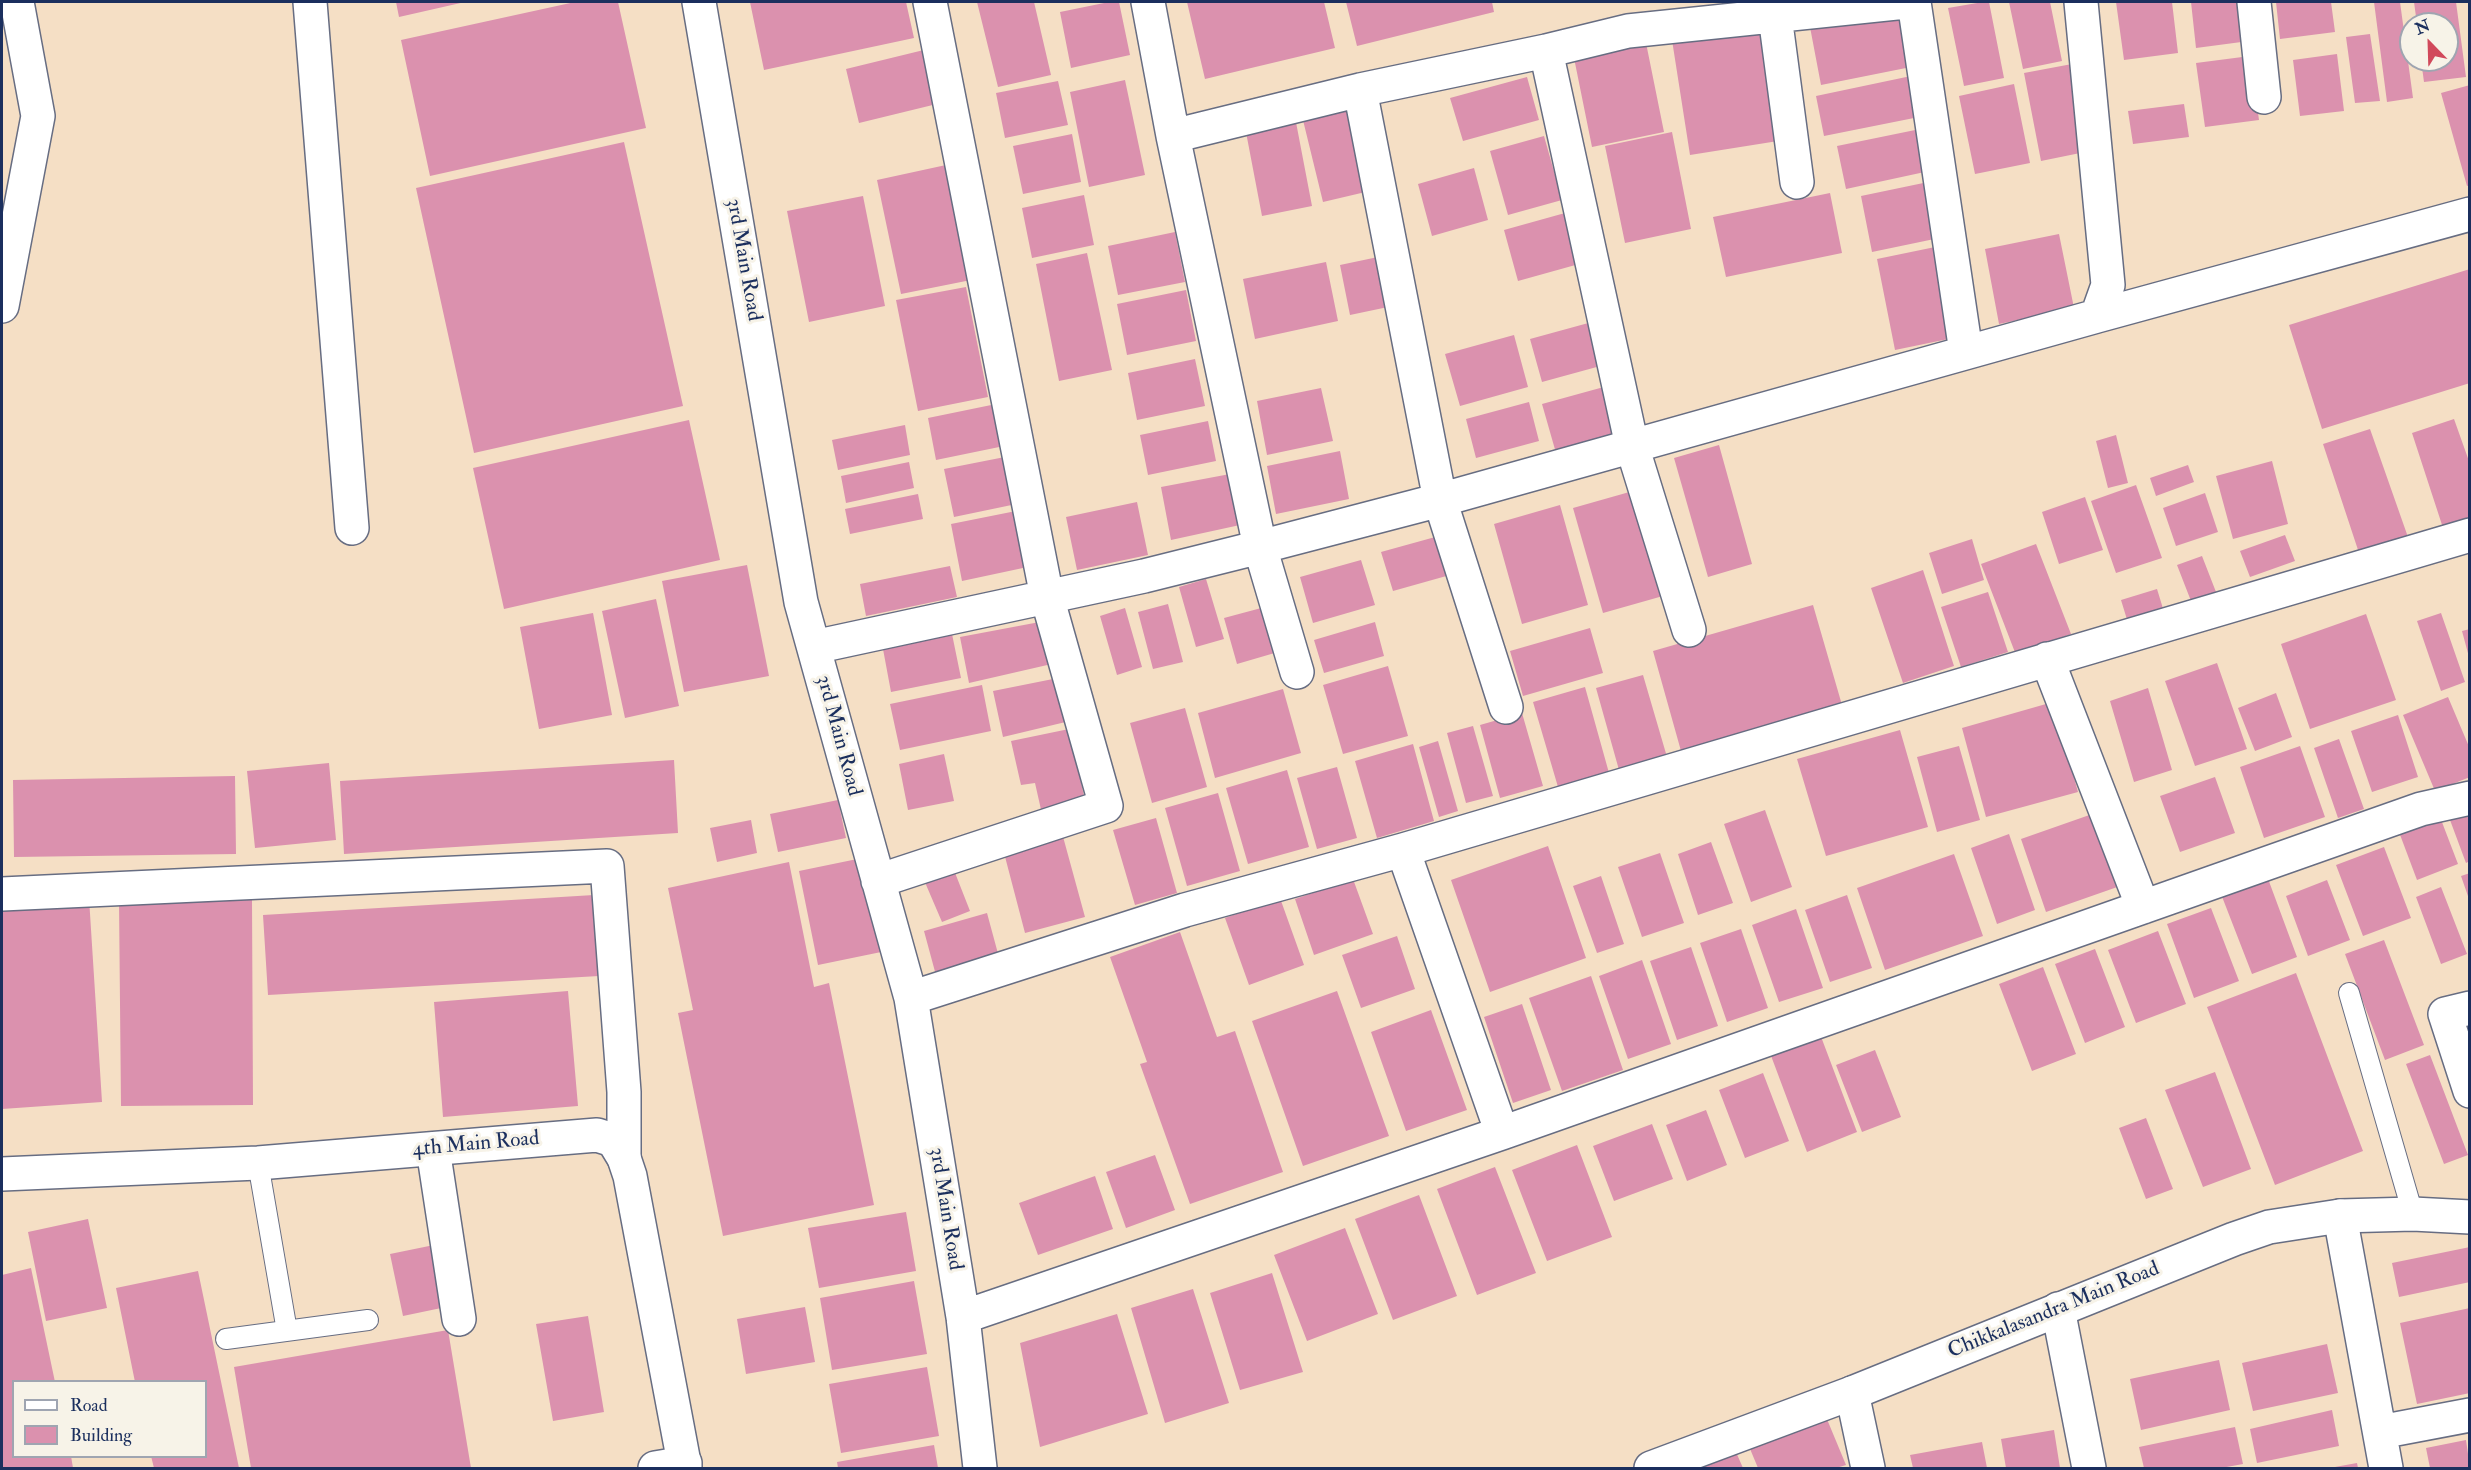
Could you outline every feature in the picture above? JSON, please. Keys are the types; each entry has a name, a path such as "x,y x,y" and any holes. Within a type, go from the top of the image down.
{"street":[{"path":"2,306 38,116 17,2"},
{"path":"310,2 352,528"},
{"name":"3rd Main Road","path":"699,2 801,602 911,998 963,1317 980,1468"},
{"path":"878,881 1107,806 1047,597 930,2"},
{"path":"1148,2 1173,136 1260,548 1297,672"},
{"path":"1173,136 1360,90 1546,51 1628,31 1906,2"},
{"path":"1914,2 1966,352"},
{"path":"2081,2 2108,285 2097,316"},
{"path":"2254,2 2264,97"},
{"path":"1775,16 1797,182"},
{"path":"1546,51 1632,446 1689,630"},
{"path":"1360,90 1440,500 1506,707"},
{"path":"814,647 1144,576 1260,548 2469,214"},
{"path":"911,998 1185,910 1403,850 2469,535"},
{"path":"2047,659 2143,907"},
{"path":"963,1317 1502,1133 2421,809 2469,798"},
{"path":"1403,850 1502,1133"},
{"path":"2,894 607,866 624,1092 624,1158"},
{"path":"2469,1008 2445,1014 2469,1091"},
{"name":"4th Main Road","path":"2,1174 258,1163 597,1135 613,1140 624,1158 630,1176 675,1467"},
{"path":"433,1149 459,1319"},
{"name":"Chikkalasandra Main Road","path":"1651,1468 1852,1393 2058,1309 2269,1227 2340,1216 2413,1214 2469,1216"},
{"path":"2340,1216 2386,1468"},
{"path":"2058,1309 2089,1468"},
{"path":"1852,1393 1868,1468"},
{"path":"2380,1432 2469,1415"}],"lane":[{"path":"2349,993 2413,1214"},
{"path":"258,1163 287,1331"},
{"path":"226,1339 368,1320"}],"building":[{"path":"396,2 465,2 399,17"},
{"path":"575,2 618,2 646,128 430,176 401,40"},
{"path":"750,2 906,2 914,38 764,70"},
{"path":"977,2 1034,2 1051,75 998,87"},
{"path":"1119,2 1130,55 1071,68 1060,12"},
{"path":"1187,2 1324,2 1335,48 1205,79"},
{"path":"1346,2 1492,2 1494,12 1357,46"},
{"path":"1989,2 2004,78 1964,86 1948,8"},
{"path":"2009,2 2050,2 2062,61 2023,69"},
{"path":"2116,2 2172,2 2178,53 2124,60"},
{"path":"2191,2 2245,2 2249,41 2196,48"},
{"path":"2276,2 2331,2 2335,32 2280,39"},
{"path":"2374,2 2400,2 2399,72 2409,72 2413,98 2387,102"},
{"path":"2414,2 2456,2 2457,12 2415,12"},
{"path":"1900,10 1911,67 1821,85 1810,27"},
{"path":"2459,24 2466,77 2424,82 2423,72 2459,72"},
{"path":"1759,26 1778,141 1690,155 1672,40"},
{"path":"1644,33 1664,132 1592,147 1572,48"},
{"path":"2370,34 2380,101 2355,103 2346,37"},
{"path":"932,48 945,102 859,123 846,69"},
{"path":"2337,54 2344,111 2300,116 2293,60"},
{"path":"2250,56 2259,120 2205,127 2196,63"},
{"path":"2072,64 2090,151 2041,161 2024,73"},
{"path":"1911,76 1919,117 1824,136 1816,96"},
{"path":"1527,77 1539,120 1463,141 1450,98"},
{"path":"1125,80 1145,175 1089,187 1070,92"},
{"path":"1058,81 1068,125 1005,138 996,93"},
{"path":"2014,84 2030,163 1975,174 1959,96"},
{"path":"2470,85 2470,185 2467,186 2441,93"},
{"path":"1353,104 1374,190 1323,202 1302,116"},
{"path":"2184,104 2189,137 2133,144 2128,111"},
{"path":"1295,117 1312,206 1262,216 1245,127"},
{"path":"1925,128 1934,170 1846,189 1837,146"},
{"path":"1672,132 1691,229 1625,243 1605,146"},
{"path":"1072,134 1081,182 1023,194 1013,146"},
{"path":"1544,136 1562,200 1508,215 1490,151"},
{"path":"624,142 683,406 474,453 416,188"},
{"path":"946,165 971,280 901,294 877,180"},
{"path":"1474,168 1488,220 1432,236 1418,184"},
{"path":"1933,181 1944,237 1872,252 1861,196"},
{"path":"1830,193 1842,253 1726,277 1713,217"},
{"path":"1084,195 1094,245 1032,258 1022,208"},
{"path":"863,196 885,306 809,322 787,211"},
{"path":"1565,213 1579,264 1518,281 1504,230"},
{"path":"1175,232 1185,282 1118,295 1108,246"},
{"path":"2059,234 2074,308 1999,324 1985,249"},
{"path":"1940,246 1958,337 1895,350 1877,259"},
{"path":"1087,253 1112,370 1059,381 1036,264"},
{"path":"1378,257 1388,307 1350,315 1340,265"},
{"path":"1326,262 1338,321 1255,339 1243,279"},
{"path":"2470,269 2470,383 2322,429 2289,325"},
{"path":"966,287 988,397 918,411 896,300"},
{"path":"1186,290 1196,341 1127,355 1117,304"},
{"path":"1592,322 1604,365 1542,382 1530,339"},
{"path":"1514,335 1528,387 1460,406 1445,354"},
{"path":"1195,359 1205,406 1137,420 1128,373"},
{"path":"1611,385 1626,442 1558,460 1542,404"},
{"path":"1321,388 1333,441 1267,455 1257,401"},
{"path":"1529,402 1539,441 1476,458 1466,419"},
{"path":"1001,403 1009,445 936,460 928,418"},
{"path":"2454,419 2470,464 2470,522 2444,531 2412,433"},
{"path":"689,420 720,560 504,609 473,468"},
{"path":"1208,421 1216,461 1148,475 1140,435"},
{"path":"905,425 910,455 838,470 832,440"},
{"path":"2370,429 2409,540 2360,556 2323,444"},
{"path":"2116,435 2128,483 2108,488 2096,441"},
{"path":"1719,445 1752,564 1708,577 1674,458"},
{"path":"1340,451 1349,499 1276,514 1267,466"},
{"path":"1015,455 1026,502 954,517 944,469"},
{"path":"2272,461 2288,524 2233,539 2216,476"},
{"path":"909,462 914,488 846,503 841,476"},
{"path":"2188,465 2194,482 2156,496 2150,478"},
{"path":"1230,474 1240,525 1171,540 1161,487"},
{"path":"2136,485 2162,558 2116,573 2091,501"},
{"path":"1640,489 1670,594 1603,613 1573,508"},
{"path":"2205,493 2218,532 2176,546 2163,508"},
{"path":"918,494 923,519 850,534 845,509"},
{"path":"2085,497 2103,550 2059,564 2042,512"},
{"path":"1137,502 1148,555 1077,570 1066,517"},
{"path":"1560,505 1588,605 1522,624 1494,524"},
{"path":"1026,509 1037,565 962,581 951,524"},
{"path":"1446,534 1457,573 1393,591 1381,552"},
{"path":"2285,535 2295,561 2250,577 2240,551"},
{"path":"1972,539 1984,580 1942,594 1929,553"},
{"path":"2036,544 2071,634 2016,655 1981,564"},
{"path":"2202,556 2216,592 2191,601 2177,565"},
{"path":"1361,560 1375,605 1313,623 1300,577"},
{"path":"747,565 769,676 684,692 662,581"},
{"path":"950,566 957,597 866,616 860,584"},
{"path":"1923,570 1954,666 1903,683 1871,588"},
{"path":"1206,579 1224,639 1196,647 1179,587"},
{"path":"2157,589 2165,615 2129,626 2121,600"},
{"path":"1988,592 2008,652 1961,667 1941,607"},
{"path":"656,599 679,706 625,718 602,611"},
{"path":"1168,604 1183,662 1153,669 1138,612"},
{"path":"1813,605 1842,705 1681,751 1653,651"},
{"path":"1265,607 1278,652 1237,664 1224,618"},
{"path":"1125,608 1142,667 1117,675 1100,616"},
{"path":"593,613 612,715 539,729 520,627"},
{"path":"2441,613 2465,682 2441,691 2417,621"},
{"path":"2366,614 2396,700 2310,729 2281,644"},
{"path":"1045,621 1056,663 969,683 960,637"},
{"path":"1375,622 1384,656 1324,673 1314,640"},
{"path":"1590,628 1603,673 1523,696 1510,651"},
{"path":"2470,629 2470,657 2469,657 2462,631"},
{"path":"952,634 961,678 891,692 883,649"},
{"path":"2217,663 2247,749 2195,766 2165,681"},
{"path":"1388,666 1408,736 1343,754 1323,685"},
{"path":"1643,675 1667,757 1619,770 1596,688"},
{"path":"1063,677 1074,720 1003,737 993,691"},
{"path":"982,685 991,731 900,750 890,704"},
{"path":"1585,687 1609,773 1558,787 1533,702"},
{"path":"2148,688 2172,770 2134,782 2110,701"},
{"path":"1283,689 1301,753 1215,778 1198,713"},
{"path":"2276,693 2292,737 2255,751 2238,708"},
{"path":"2448,697 2470,749 2470,777 2435,791 2403,715"},
{"path":"2053,702 2078,792 1986,817 1962,728"},
{"path":"1185,708 1207,787 1152,803 1130,723"},
{"path":"1522,713 1543,786 1500,798 1480,725"},
{"path":"2398,715 2418,777 2372,792 2351,731"},
{"path":"1473,726 1493,796 1466,803 1447,733"},
{"path":"1069,729 1086,805 1042,814 1035,783 1021,785 1011,741"},
{"path":"1900,730 1928,827 1826,856 1797,759"},
{"path":"2339,739 2364,809 2338,818 2314,748"},
{"path":"1438,741 1458,811 1439,817 1419,747"},
{"path":"1413,744 1434,821 1377,838 1355,761"},
{"path":"1959,746 1980,820 1937,832 1917,757"},
{"path":"2300,746 2325,817 2264,838 2240,767"},
{"path":"944,754 954,801 908,810 899,764"},
{"path":"674,760 678,833 344,854 340,781"},
{"path":"329,763 336,840 255,848 247,771"},
{"path":"1337,767 1357,838 1317,849 1297,778"},
{"path":"1287,770 1309,847 1248,864 1226,788"},
{"path":"235,776 236,854 14,857 13,780"},
{"path":"2215,777 2235,833 2180,852 2160,796"},
{"path":"1218,793 1240,871 1187,886 1165,808"},
{"path":"838,800 846,838 778,852 770,814"},
{"path":"1765,810 1792,887 1751,902 1724,824"},
{"path":"2098,812 2123,885 2046,912 2021,839"},
{"path":"2470,813 2470,861 2466,863 2450,820"},
{"path":"2440,817 2458,864 2417,880 2399,832"},
{"path":"1156,818 1177,893 1135,905 1113,830"},
{"path":"751,820 757,853 717,862 710,828"},
{"path":"1062,833 1085,917 1025,933 1003,849"},
{"path":"2009,834 2035,910 1997,924 1971,848"},
{"path":"1711,842 1733,903 1698,915 1678,854"},
{"path":"1548,846 1586,958 1490,992 1451,880"},
{"path":"2384,847 2411,918 2363,936 2336,865"},
{"path":"1660,853 1684,923 1642,937 1618,867"},
{"path":"1954,854 1983,936 1885,970 1857,888"},
{"path":"867,857 886,951 818,965 799,871"},
{"path":"950,860 970,911 942,922 921,873"},
{"path":"789,862 814,987 829,983 874,1205 723,1236 678,1013 693,1010 668,888"},
{"path":"2470,873 2470,899 2469,899 2461,876"},
{"path":"1601,876 1624,944 1597,953 1573,886"},
{"path":"2267,876 2297,957 2252,974 2221,894"},
{"path":"1353,879 1373,934 1314,955 1295,899"},
{"path":"2327,880 2350,940 2308,956 2286,896"},
{"path":"2441,887 2467,954 2441,964 2416,897"},
{"path":"594,895 599,976 268,995 263,915"},
{"path":"1847,895 1872,968 1830,982 1805,910"},
{"path":"89,898 102,1102 2,1109 2,904"},
{"path":"1280,898 1304,965 1249,985 1225,918"},
{"path":"252,900 253,1105 121,1106 119,901"},
{"path":"2211,908 2239,981 2194,998 2167,924"},
{"path":"1796,909 1823,988 1779,1002 1752,925"},
{"path":"987,913 1000,961 937,979 924,931"},
{"path":"1741,929 1768,1008 1727,1022 1700,943"},
{"path":"2158,931 2186,1004 2136,1023 2108,950"},
{"path":"1180,932 1217,1037 1235,1031 1283,1172 1190,1204 1140,1064 1147,1062 1110,957"},
{"path":"1397,936 1415,989 1361,1008 1342,955"},
{"path":"2384,940 2424,1045 2385,1060 2345,954"},
{"path":"1691,947 1718,1026 1677,1040 1650,961"},
{"path":"2095,949 2125,1027 2085,1043 2055,964"},
{"path":"1642,960 1671,1044 1628,1059 1599,976"},
{"path":"2043,967 2076,1054 2032,1071 1999,984"},
{"path":"2296,973 2363,1151 2275,1185 2207,1007"},
{"path":"1591,976 1623,1070 1562,1091 1529,998"},
{"path":"568,991 578,1106 443,1117 434,1002"},
{"path":"1337,991 1389,1136 1303,1166 1252,1021"},
{"path":"1522,1004 1551,1090 1513,1103 1484,1017"},
{"path":"1431,1010 1467,1110 1406,1131 1371,1032"},
{"path":"1820,1034 1857,1132 1807,1152 1770,1053"},
{"path":"1875,1050 1901,1117 1862,1132 1836,1065"},
{"path":"2430,1055 2468,1155 2444,1164 2406,1064"},
{"path":"2215,1072 2251,1169 2203,1187 2165,1090"},
{"path":"1763,1073 1789,1141 1745,1158 1719,1090"},
{"path":"1706,1110 1727,1165 1687,1181 1666,1125"},
{"path":"2146,1118 2173,1189 2146,1199 2119,1128"},
{"path":"1652,1124 1673,1179 1614,1201 1593,1146"},
{"path":"1577,1145 1612,1237 1547,1261 1512,1170"},
{"path":"1155,1155 1175,1210 1126,1228 1106,1172"},
{"path":"1495,1167 1536,1273 1477,1295 1437,1189"},
{"path":"1095,1176 1113,1229 1038,1255 1019,1203"},
{"path":"1419,1195 1457,1296 1393,1320 1355,1219"},
{"path":"906,1212 916,1271 819,1288 808,1228"},
{"path":"88,1219 107,1308 46,1321 28,1232"},
{"path":"1345,1228 1378,1314 1307,1341 1274,1255"},
{"path":"434,1245 446,1307 403,1316 390,1254"},
{"path":"2470,1247 2470,1282 2399,1297 2392,1263"},
{"path":"31,1268 55,1380 12,1380 12,1458 71,1458 73,1468 2,1468 2,1275"},
{"path":"198,1271 239,1468 154,1468 152,1458 207,1458 207,1380 135,1380 116,1288"},
{"path":"1272,1273 1303,1372 1240,1390 1210,1293"},
{"path":"914,1281 927,1354 832,1370 820,1298"},
{"path":"1193,1289 1229,1403 1165,1423 1131,1308"},
{"path":"805,1307 815,1362 746,1374 737,1319"},
{"path":"2470,1308 2470,1393 2417,1404 2400,1323"},
{"path":"1117,1314 1148,1414 1040,1447 1020,1343"},
{"path":"588,1316 604,1412 553,1421 536,1324"},
{"path":"448,1330 471,1468 251,1468 234,1367"},
{"path":"2327,1344 2338,1393 2253,1411 2242,1363"},
{"path":"2219,1360 2230,1410 2141,1430 2130,1379"},
{"path":"927,1367 939,1436 841,1453 829,1384"},
{"path":"2332,1410 2339,1446 2257,1463 2250,1429"},
{"path":"1824,1412 1846,1465 1836,1468 1758,1468 1748,1444"},
{"path":"2235,1427 2243,1464 2221,1468 2144,1468 2139,1447"},
{"path":"2054,1430 2060,1468 2006,1468 2001,1439"},
{"path":"2466,1440 2470,1468 2430,1468 2426,1448"},
{"path":"1982,1442 1987,1468 1913,1468 1910,1455"},
{"path":"1732,1443 1743,1468 1690,1468"},
{"path":"934,1445 938,1468 838,1468 837,1462"},
{"path":"2357,1463 2358,1468 2335,1468 2335,1467"}]}
